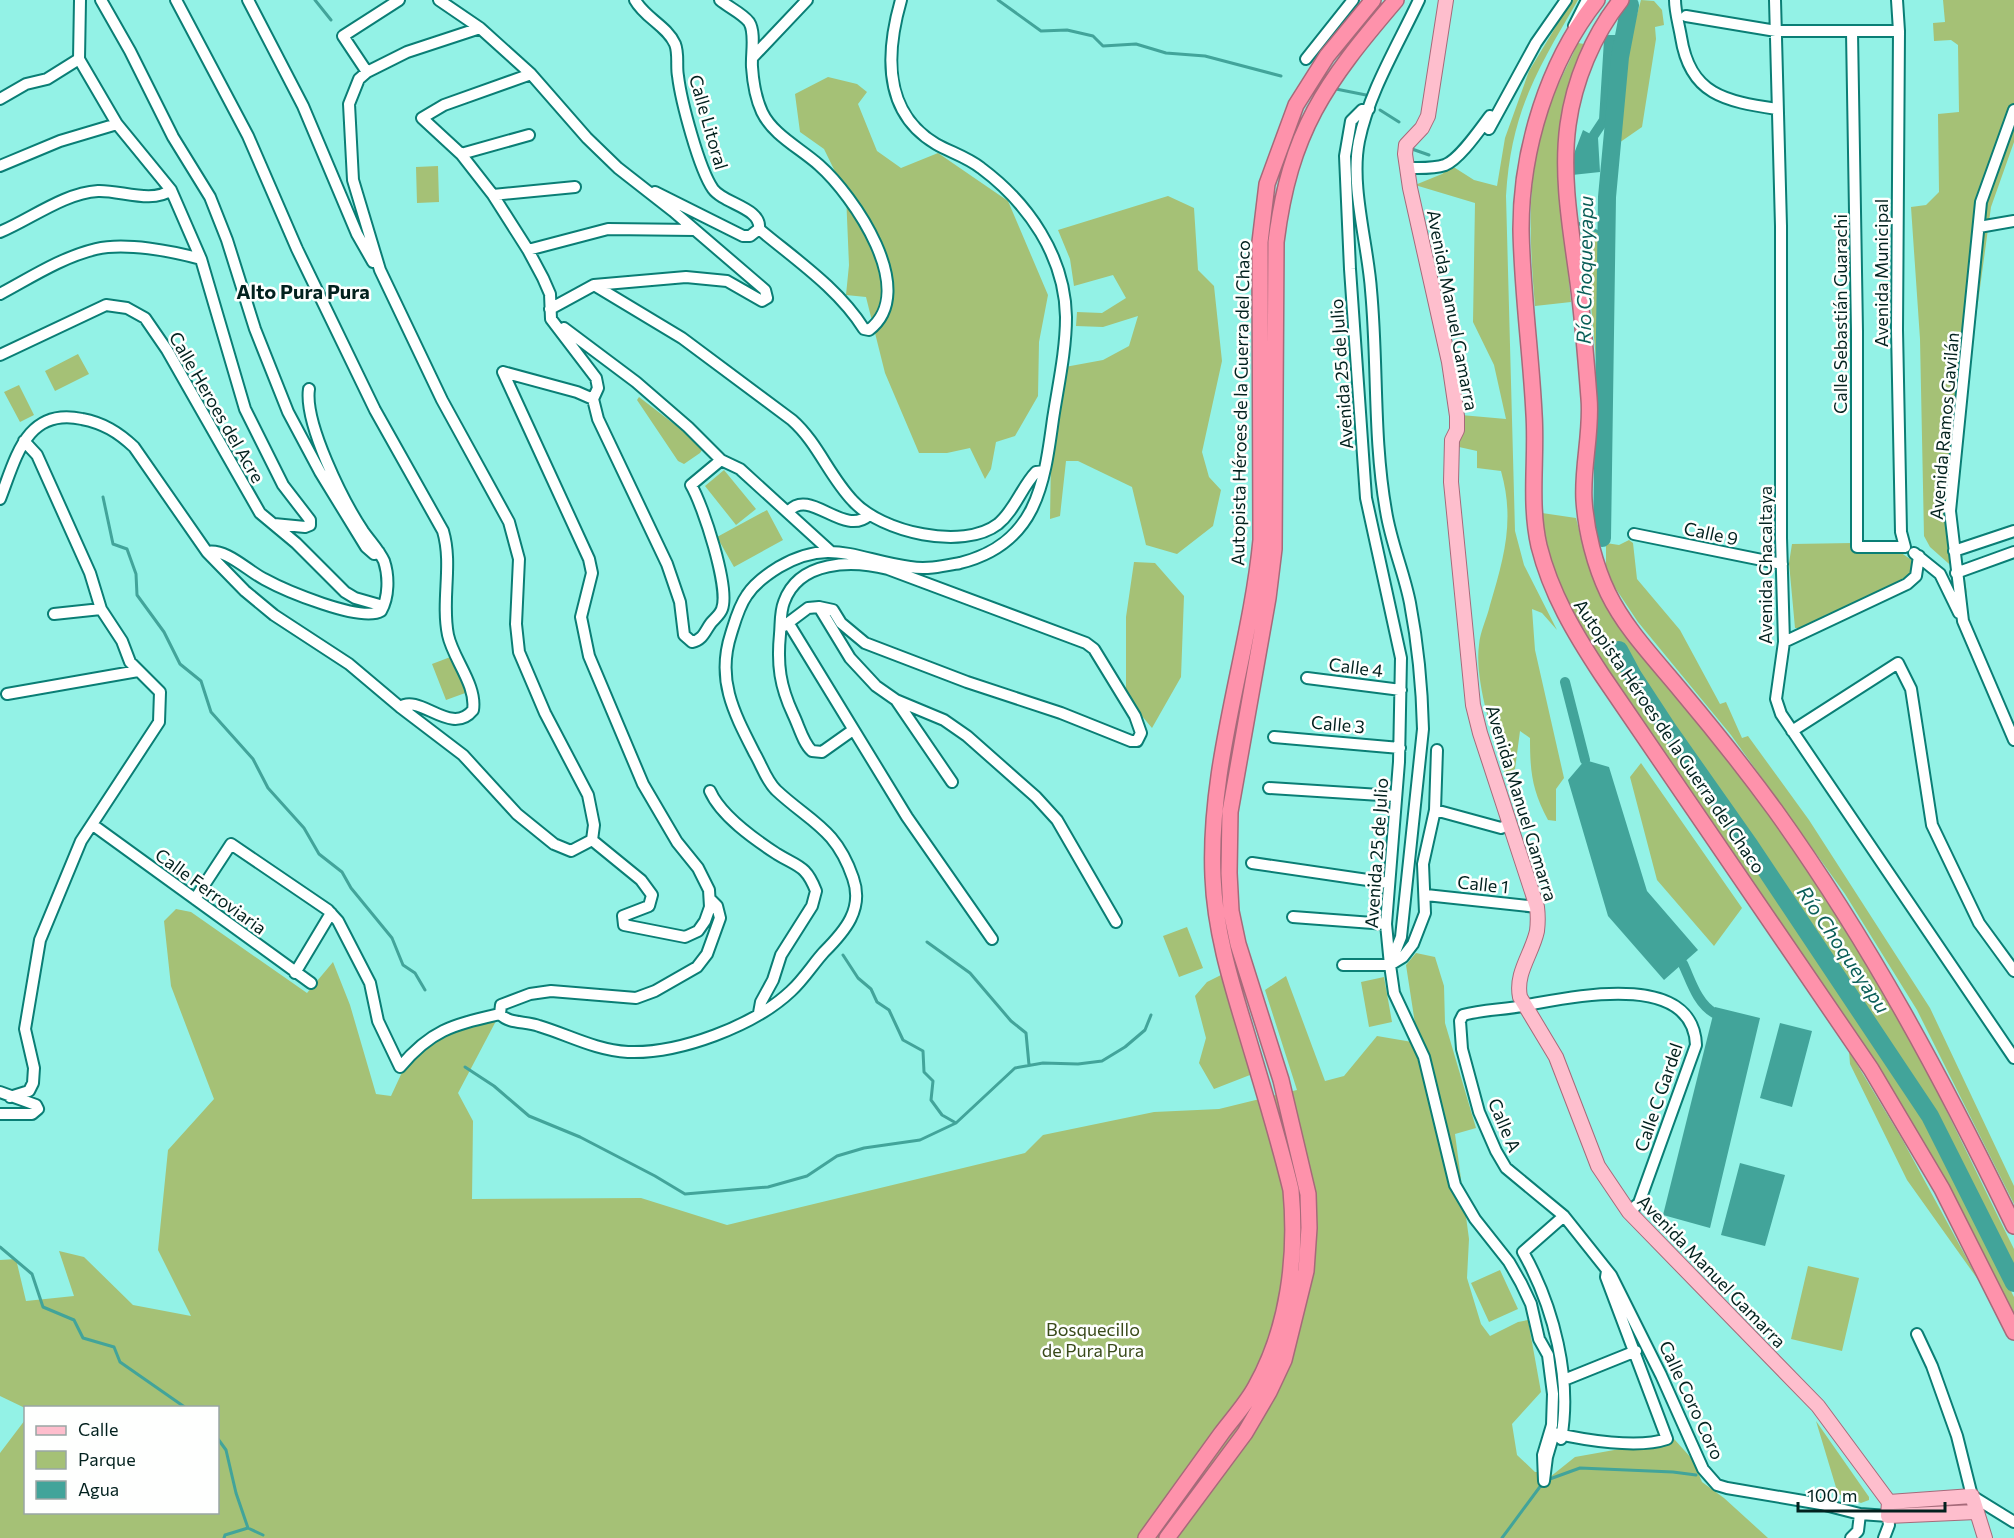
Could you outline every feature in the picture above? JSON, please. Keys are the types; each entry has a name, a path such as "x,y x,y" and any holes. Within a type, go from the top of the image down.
{"highway":[{"name":"Autopista Héroes de la Guerra del Chaco","path":"1167,1538 1245,1433 1269,1392 1284,1360 1306,1271 1309,1228 1308,1194 1281,1080 1238,944 1231,911 1229,826 1242,736 1268,598 1274,549 1276,242 1281,206 1299,139 1328,84 1396,0"},
{"name":"Autopista Héroes de la Guerra del Chaco","path":"1597,0 1564,53 1542,105 1530,148 1523,187 1521,229 1535,418 1533,519 1547,574 1567,622 1871,1069 1942,1189 2014,1332"},
{"name":"Autopista Héroes de la Guerra del Chaco","path":"1621,0 1603,26 1579,78 1568,124 1566,151 1566,181 1583,321 1591,417 1584,499 1588,531 1598,566 1608,593 1626,623 1736,756 1860,936 1919,1036 2014,1226"},
{"name":"Autopista Héroes de la Guerra del Chaco","path":"1146,1538 1256,1386 1271,1353 1284,1310 1292,1269 1295,1227 1292,1190 1219,931 1213,880 1213,824 1218,783 1257,584 1261,540 1260,242 1267,184 1296,105 1364,3"}],"main road":[{"name":"Avenida Manuel Gamarra","path":"1446,0 1428,116 1422,128 1406,145 1408,168 1449,362 1457,416 1456,430 1452,440 1451,482 1473,705 1537,907 1537,932 1518,987 1525,1006 1556,1057 1598,1166 1629,1212 1818,1406 1888,1509"},
{"name":"Calle Coro Coro","path":"1888,1509 1972,1497"},
{"path":"1972,1497 1985,1538"},
{"name":"Calle Coro Coro","path":"1888,1509 1976,1512"}],"street":[{"path":"80,0 79,59 117,124 171,190 201,259 245,409 283,485 293,501 310,520 310,525 305,527 274,524"},
{"path":"101,0 130,51 173,137 210,197 227,240 255,329 288,412 320,472 366,547 374,554 379,552"},
{"path":"176,0 248,136 297,249 375,411 443,531 447,551 448,635 473,698 473,710 466,717 454,720 412,705 400,707"},
{"path":"248,0 303,106 357,234 380,270 442,400 510,522 519,559 516,624 519,651 545,713 588,795 594,825 592,840"},
{"path":"367,72 343,36 399,0"},
{"path":"439,0 480,28 531,75 587,138 618,168 651,193 765,290 767,298 762,301 727,281 708,277 635,280 594,285 550,310"},
{"name":"Calle Litoral","path":"636,0 675,45 685,106 703,167 713,189 721,197 753,214 758,220 759,229 836,293 852,310 864,329 869,330 879,323 888,294 888,278 879,254 850,197 819,165 772,128 756,95 752,58"},
{"path":"720,0 750,23 752,58"},
{"path":"752,58 807,0"},
{"path":"500,1014 507,1020 542,1027 583,1044 629,1052 677,1048 709,1038 759,1013 790,992 844,930 854,915 856,891 839,847 826,830 780,794 767,779 731,705 725,687 723,662 742,603 756,584 782,566 814,552 830,551 910,568 930,568 974,559 1006,543 1025,523 1037,500 1044,471 1066,316 1057,268 1033,218 1020,203 980,167 923,135 898,103 892,86 889,61 901,0"},
{"name":"Avenida 25 de Julio","path":"1390,965 1401,938 1423,729 1422,699 1410,602 1395,553 1382,486 1371,291 1357,164 1359,140 1369,109 1419,0"},
{"path":"1408,168 1432,168 1448,164 1477,135 1566,0"},
{"path":"1564,53 1578,13 1587,0"},
{"name":"Avenida Chacaltaya","path":"1775,0 1781,226 1784,642 1776,699 1781,714 1792,731 2014,1058"},
{"name":"Avenida Municipal","path":"1897,0 1899,30 1897,330 1901,532 1905,547"},
{"path":"1674,1 1683,49 1696,79 1720,96 1746,104 1777,109"},
{"path":"1306,59 1364,3"},
{"path":"1686,16 1776,31 1899,30"},
{"path":"380,270 353,180 350,104 355,85 367,72 427,44 480,28"},
{"name":"Calle Sebastián Guarachi","path":"1852,32 1857,331 1857,547 1905,547"},
{"path":"0,99 18,88 47,79 79,59"},
{"path":"531,75 444,105 422,118 461,154 493,195 528,250 550,294 550,310 556,327 575,348 596,378 597,388 593,399 598,419 667,564 680,602 682,626 688,640 698,641 722,611 724,602 715,548 702,502 691,485 721,460"},
{"path":"1489,129 1513,89 1515,79"},
{"name":"Avenida 25 de Julio","path":"1369,109 1362,110 1351,121 1346,142 1350,269 1366,498 1401,658 1400,747 1386,924 1390,965"},
{"name":"Avenida Ramos Gavilán","path":"2014,110 1981,202 1950,511 1963,621 2014,740"},
{"path":"0,165 60,141 117,124"},
{"path":"461,154 529,135"},
{"path":"493,195 575,187"},
{"path":"0,232 70,198 96,191 150,195 171,190"},
{"path":"651,193 658,191 743,236 750,236 759,229"},
{"path":"1979,227 2014,221"},
{"path":"528,250 608,229 695,230"},
{"path":"0,294 82,253 99,248 158,250 201,259"},
{"path":"594,285 682,338 792,420 807,433 852,500 869,515 917,533 951,537 973,536 997,524 1011,510 1030,478 1036,472 1044,471"},
{"name":"Calle Heroes del Acre","path":"0,355 99,307 117,305 145,318 167,350 254,505 345,592 355,598 383,606"},
{"path":"550,310 569,333 636,382 688,427 721,460 740,469 789,511 830,551"},
{"path":"592,840 642,880 652,895 649,906 623,916 627,926 685,937 701,927 711,900 709,890 698,868 677,842 643,784 589,656 581,617 592,573 589,559 502,372 577,392 593,399"},
{"path":"207,552 215,551 222,554 265,580 319,604 372,614 381,611 388,583 384,562 362,530 324,453 310,416 309,388"},
{"path":"0,499 24,441 37,425 54,416 70,416 99,422 119,433 134,447 207,552 274,615 349,664 470,761 517,814 554,844 571,851 592,840"},
{"path":"5,1094 29,1091 33,1083 34,1068 25,1029 40,940 81,841 159,722 160,692 138,671 100,609 90,573 37,455 24,441"},
{"path":"789,511 796,505 804,505 846,521 862,520 869,515"},
{"path":"1954,551 2014,531"},
{"name":"Calle 9","path":"1634,534 1782,564"},
{"path":"1905,547 1940,574 1963,621"},
{"path":"1956,573 2014,552"},
{"path":"1784,642 1907,584 1916,576 1919,556"},
{"path":"785,626 808,608 819,607 833,610 841,623 864,643 967,682 1061,713 1118,737 1137,741 1140,738 1140,725 1136,716 1094,649 1086,643 888,569 846,564 830,565 806,574 795,583 785,599 785,626 778,658 780,684 810,749 817,753 822,752 853,730"},
{"path":"724,602 742,603"},
{"path":"819,607 857,667 876,686 896,700 944,720 967,736 1057,820 1116,922"},
{"path":"54,614 100,609"},
{"path":"785,626 908,817 992,939"},
{"path":"1792,731 1898,663 1911,689 1932,825 1979,924 2014,971"},
{"path":"7,694 138,671"},
{"name":"Calle 4","path":"1307,678 1401,690"},
{"path":"896,700 952,782"},
{"name":"Calle 3","path":"1274,737 1400,747"},
{"path":"1343,965 1390,965 1403,957 1411,948 1425,913 1423,864 1435,810 1437,750"},
{"path":"1269,788 1396,796"},
{"path":"710,791 725,815 775,852 802,867 816,891 812,906 781,955 773,980 761,1002 759,1013"},
{"path":"1435,810 1501,828 1510,824"},
{"name":"Calle Ferroviaria","path":"93,825 311,983"},
{"path":"195,899 231,844 331,913 338,921 370,982 378,1021 400,1067 418,1045 436,1034 458,1024 500,1014"},
{"path":"1252,863 1388,883"},
{"name":"Calle 1","path":"1426,895 1537,907"},
{"path":"500,1014 501,1005 530,994 561,991 636,998 676,980 696,967 707,954 720,918 717,906 711,900"},
{"path":"296,973 331,913"},
{"path":"1293,918 1386,924"},
{"path":"1390,965 1398,1003 1424,1057 1455,1185 1475,1219 1509,1262 1521,1283 1531,1304 1539,1339 1548,1355 1553,1394 1552,1425 1543,1455 1544,1481 1547,1458 1558,1434 1564,1380 1548,1308 1534,1272 1523,1252 1564,1216"},
{"name":"Calle C Gardel","path":"1525,1006 1573,996 1601,994 1664,1000 1679,1009 1686,1018 1696,1045 1639,1203 1629,1212"},
{"name":"Calle A","path":"1525,1006 1463,1015 1460,1021 1462,1049 1479,1112 1506,1168 1564,1216 1587,1242 1607,1271"},
{"path":"0,1114 32,1114 38,1109 36,1105 5,1094"},
{"path":"1558,1434 1591,1442 1652,1444 1667,1439 1636,1351 1606,1277 1607,1271"},
{"name":"Calle Coro Coro","path":"1607,1271 1661,1375 1703,1469 1717,1485 1860,1514 1888,1509"},
{"path":"1917,1334 1932,1366 1957,1436 1972,1497 2014,1522"},
{"path":"1564,1380 1636,1351"},
{"path":"1884,1538 1889,1525 1888,1509"},
{"path":"1851,1538 1858,1531 1860,1514"}],"green space":[{"path":"1572,0 1578,0 1550,48 1528,93 1520,116 1509,166 1506,196 1515,531 1524,565 1557,630 1542,613 1532,609 1535,650 1564,778 1556,789 1556,821 1548,820 1538,799 1531,771 1530,738 1520,731 1515,769 1505,774 1486,710 1479,675 1480,640 1500,571 1506,539 1507,506 1501,471 1477,468 1477,451 1459,447 1461,415 1506,419 1494,365 1473,322 1475,203 1415,185 1442,174 1452,166 1474,180 1497,186 1505,138 1529,71"},
{"path":"1641,0 1654,1 1662,10 1664,25 1655,27 1656,39 1642,127 1616,145 1628,47"},
{"path":"1943,0 2014,0 2014,142 1991,207 1973,339 1955,508 1967,594 1957,571 1930,547 1924,536 1920,339 1911,207 1926,205 1939,192 1938,114 1959,112 1958,45 1951,40 1934,41 1933,23 1945,22"},
{"path":"1578,43 1584,44 1562,112 1558,164 1571,302 1535,306 1531,253 1533,174 1544,122"},
{"path":"828,77 857,84 867,92 858,104 877,151 901,168 938,153 1008,201 1048,295 1039,342 1038,396 1015,436 996,442 991,469 985,479 970,448 947,453 919,453 885,373 866,297 846,295 849,265 846,194 824,149 800,132 795,94"},
{"path":"438,166 439,202 417,203 416,167"},
{"path":"1168,196 1194,208 1198,270 1214,286 1222,361 1202,452 1209,477 1221,490 1213,526 1177,554 1146,545 1132,487 1078,461 1066,461 1060,516 1050,519 1051,457 1065,367 1103,360 1129,346 1138,316 1103,327 1076,326 1077,312 1102,313 1126,298 1113,275 1074,286 1070,259 1058,230"},
{"path":"1584,228 1611,239 1603,503 1598,381"},
{"path":"78,354 89,374 55,391 45,371"},
{"path":"19,385 34,415 20,422 4,392"},
{"path":"639,397 704,447 700,453 684,464 678,461 637,400"},
{"path":"724,470 756,509 736,525 705,486"},
{"path":"767,510 783,540 734,567 717,537"},
{"path":"1542,513 1576,518 1585,554 1599,591 1764,808 1826,897 1877,980 1938,1094 2014,1249 2014,1266 1935,1112 1655,698 1621,644 1612,649 1625,675 1923,1118 2014,1297 2014,1314 1909,1117 1862,1041 1589,639 1555,571"},
{"path":"1629,540 1633,543 1637,579 1680,630 1720,704 1726,702 1742,738 1748,736 1809,820 1930,1008 2014,1186 2014,1204 1917,1010 1845,894 1731,735 1638,622 1614,586 1606,568 1606,543 1619,545"},
{"path":"1853,543 1900,552 1913,561 1912,573 1906,579 1802,628 1795,628 1789,563 1792,544"},
{"path":"1134,562 1155,563 1184,596 1181,677 1152,728 1126,697 1126,617"},
{"path":"453,656 468,692 446,700 432,664"},
{"path":"1641,763 1742,908 1714,946 1657,880 1630,777"},
{"name":"Bosquecillo de Pura Pura","path":"176,909 191,912 307,993 333,962 350,1005 376,1094 391,1096 411,1053 471,1021 496,1021 458,1093 473,1121 472,1199 641,1198 727,1225 1025,1153 1043,1135 1154,1112 1219,1109 1297,1090 1265,990 1286,976 1325,1081 1344,1076 1377,1036 1418,1043 1406,965 1416,953 1435,957 1444,986 1445,1023 1476,1128 1455,1134 1469,1239 1467,1278 1481,1324 1490,1336 1518,1322 1528,1320 1541,1392 1512,1424 1517,1455 1535,1472 1542,1472 1545,1481 1575,1457 1631,1447 1666,1430 1693,1460 1702,1482 1724,1498 1768,1538 0,1538 0,1453 24,1421 24,1514 219,1514 219,1406 24,1408 0,1396 0,1260 16,1259 26,1301 74,1296 59,1251 84,1257 133,1305 191,1316 158,1250 168,1150 214,1099 171,986 164,921"},
{"path":"1187,927 1203,968 1179,977 1163,936"},
{"path":"1221,975 1250,1075 1214,1089 1199,1063 1206,1038 1195,996 1207,982"},
{"path":"1384,977 1392,1022 1369,1027 1361,982"},
{"path":"1849,1051 1902,1139 1979,1281 1907,1180 1850,1064"},
{"path":"1808,1266 1859,1278 1842,1351 1791,1339"},
{"path":"1500,1270 1518,1309 1489,1322 1471,1283"},
{"path":"1816,1421 1869,1500 1861,1503 1838,1494"}],"water":[{"path":"1583,130 1598,138 1600,172 1572,175 1572,159"},
{"path":"1585,760 1609,767 1647,891 1698,950 1664,980 1608,916 1568,780"},
{"path":"1715,1007 1760,1018 1710,1228 1663,1215"},
{"path":"1780,1023 1812,1031 1792,1107 1760,1098"},
{"path":"1740,1163 1785,1175 1765,1246 1721,1235"}],"waterway":[{"path":"315,0 331,20"},
{"path":"998,0 1041,31 1067,30 1093,36 1103,46 1136,44 1166,53 1205,56 1281,76"},
{"name":"Río Choqueyapu","path":"1602,538 1607,197 1620,57 1630,5"},
{"path":"1594,135 1604,120 1609,40 1622,40"},
{"path":"1336,89 1366,95"},
{"path":"1380,110 1399,122"},
{"path":"1411,146 1412,149 1429,155"},
{"path":"1575,222 1608,236"},
{"path":"103,497 113,544 127,549 136,574 137,595 164,632 180,664 201,681 211,712 253,759 268,788 304,828 319,854 342,872 351,888 392,938 403,965 415,973 425,990"},
{"name":"Río Choqueyapu","path":"1619,650 1667,728 1750,846 1930,1116 2014,1283"},
{"path":"1565,682 1585,760"},
{"path":"927,942 970,973 1011,1021 1026,1033 1029,1065"},
{"path":"843,955 858,978 871,989 877,1002 889,1010 903,1040 923,1051 924,1072 933,1081 931,1100 942,1115 956,1123"},
{"path":"1683,964 1699,998 1714,1013"},
{"path":"465,1067 494,1086 529,1116 580,1137 685,1194 768,1187 807,1176 837,1156 864,1148 920,1140 956,1123 1015,1068 1043,1063 1078,1064 1102,1061 1125,1047 1145,1030 1151,1015"},
{"path":"0,1247 32,1274 43,1307 74,1320 83,1338 114,1347 120,1362 183,1406"},
{"path":"219,1440 226,1450 236,1493 248,1528 263,1535"},
{"path":"1547,1480 1580,1468 1696,1475"},
{"path":"1502,1538 1542,1484"},
{"path":"224,1538 225,1535 248,1528"}],"district":[{"name":"Alto Pura Pura","path":"303,291"}]}
